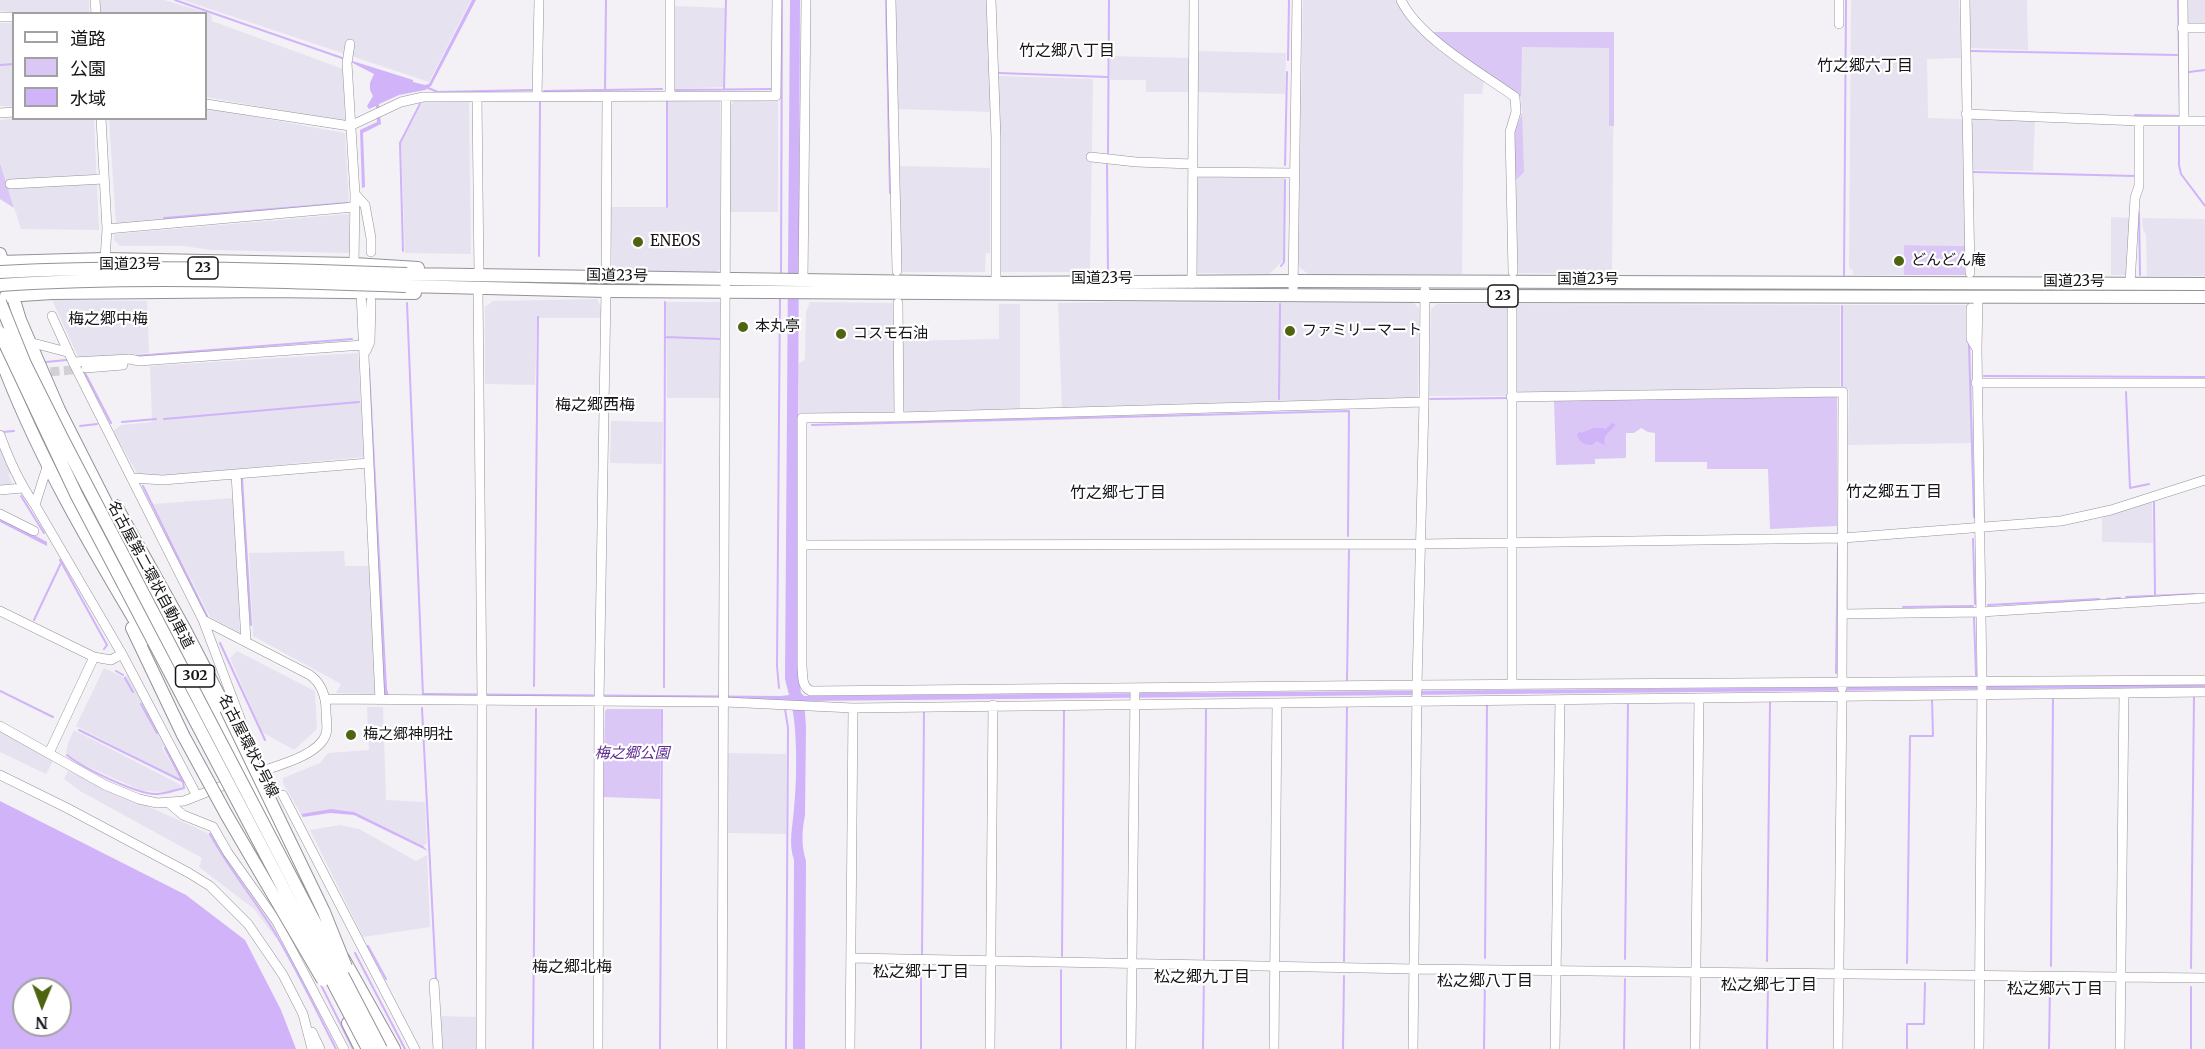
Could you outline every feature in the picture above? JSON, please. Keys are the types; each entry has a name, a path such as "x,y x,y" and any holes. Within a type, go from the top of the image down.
{"highway":[{"path":"1,263 105,259 354,264 407,267 479,282"},
{"name":"国道23号","path":"1,263 76,268 159,267 406,280"},
{"name":"名古屋環状2号線","path":"1,263 3,295 28,342 68,429 279,837 394,1049"},
{"name":"国道23号","path":"479,282 606,278 725,286"},
{"name":"国道23号","path":"3,295 78,280 161,279 406,280 479,282 606,291 725,286 1293,281 2205,284"},
{"path":"67,502 47,434 18,352 3,295 448,293 479,282"},
{"name":"国道23号","path":"802,285 1425,296 2205,297"},
{"name":"名古屋第二環状自動車道","path":"3,295 26,364 63,440 381,1049"},
{"name":"名古屋第二環状自動車道","path":"0,333 77,496 363,1045"},
{"name":"302","path":"0,356 16,401 47,467 110,580 158,658 363,1045"},
{"path":"68,429 95,469 138,545 226,710 324,912 369,1026"},
{"path":"110,580 183,735 310,961 363,1045"}],"street":[{"path":"537,97 539,0"},
{"path":"670,0 670,95"},
{"path":"207,104 350,126 401,102 423,97 776,96 777,0"},
{"path":"802,285 806,0"},
{"path":"891,0 897,271"},
{"path":"991,0 996,138 996,283"},
{"path":"1192,283 1194,0"},
{"path":"1293,294 1297,0"},
{"path":"1401,0 1419,27 1515,97 1516,112 1510,132 1513,272"},
{"path":"1839,0 1839,24"},
{"path":"1965,0 1970,273"},
{"path":"2183,0 2184,121"},
{"path":"2182,28 2205,28"},
{"path":"350,44 347,59 355,194 354,264"},
{"path":"722,1049 726,96"},
{"path":"477,97 482,697 481,1049"},
{"path":"606,278 607,97"},
{"path":"1966,114 2139,121 2205,121"},
{"path":"101,120 107,229 105,259"},
{"path":"2130,284 2135,198 2139,186 2139,121"},
{"path":"1091,157 1193,168 1294,173"},
{"path":"10,184 104,179"},
{"path":"355,194 365,205 371,252"},
{"path":"107,229 354,207"},
{"path":"1413,1049 1425,282"},
{"path":"598,1049 599,698 606,291"},
{"path":"361,292 380,700"},
{"path":"1977,296 1976,383 1982,682 1979,1049"},
{"path":"364,356 370,342 371,301"},
{"path":"898,303 899,417"},
{"path":"1512,305 1512,684"},
{"path":"1971,308 1971,339 1977,349"},
{"path":"52,316 203,620 260,771"},
{"path":"28,342 68,352"},
{"path":"73,362 130,359 140,361 363,345"},
{"path":"86,368 130,365 140,361"},
{"path":"1976,383 2205,383"},
{"path":"1511,397 1843,392 1843,683 1838,1049"},
{"path":"1424,402 802,418 802,666 804,684 811,692 1417,684 2205,680"},
{"path":"0,435 11,465 23,488 122,654 197,796"},
{"path":"133,478 163,480 369,463"},
{"path":"35,505 47,467"},
{"path":"236,474 246,641"},
{"path":"803,545 1421,544 1843,538 2030,525 2085,517 2205,480"},
{"path":"0,490 23,488"},
{"path":"0,514 34,531"},
{"path":"1843,614 1981,612 2205,598"},
{"path":"0,611 94,657 111,660 122,654"},
{"path":"0,726 105,785 139,799 157,803 184,801 306,755 320,744 326,734 327,699 320,684 310,675 203,620"},
{"path":"49,753 94,657"},
{"path":"1131,1049 1135,688"},
{"path":"809,706 811,692"},
{"path":"327,699 725,698 789,705 853,708 2205,692"},
{"path":"2120,1049 2124,693"},
{"path":"1695,1049 1700,698"},
{"path":"1555,1049 1560,700"},
{"path":"1274,1049 1276,703"},
{"path":"990,1049 993,705"},
{"path":"850,1049 853,708"},
{"path":"0,775 77,813 210,886 248,924 264,946 288,985 320,1049"},
{"path":"283,795 415,1049"},
{"path":"170,803 183,815 213,827 228,853 277,922 344,1049"},
{"path":"279,837 312,848"},
{"path":"851,958 1414,969 2205,978"},
{"path":"434,983 438,1049"},
{"path":"303,1014 312,1049"}],"shaded area":[{"path":"0,0 89,0 89,12 0,11"},
{"path":"99,0 164,0 204,12 100,12"},
{"path":"183,0 471,0 429,82"},
{"path":"894,0 987,0 991,112 897,109"},
{"path":"1303,0 1396,0 1419,33 1484,81 1482,94 1464,94 1462,274 1310,275 1300,268 1298,262"},
{"path":"1851,0 1959,0 1961,58 1927,59 1928,118 1961,119 1963,121 1966,246 1904,245 1904,275 1853,275 1849,267"},
{"path":"1968,0 2027,0 2028,50 1968,48"},
{"path":"2188,0 2205,0 2205,24 2190,24 2187,21"},
{"path":"675,6 725,8 723,87 674,89"},
{"path":"207,13 211,14 212,21 343,69 345,122 207,97"},
{"path":"0,23 12,23 12,106 0,106"},
{"path":"1430,32 1614,32 1612,274 1515,273 1515,131 1522,113 1521,97"},
{"path":"1197,51 1286,53 1285,94 1196,92"},
{"path":"1110,56 1191,58 1190,92 1146,92 1146,80 1110,80"},
{"path":"997,76 1093,79 1090,272 999,272"},
{"path":"735,100 778,100 778,212 730,212 731,105"},
{"path":"668,101 720,102 720,269 715,273 612,270 611,207 668,207"},
{"path":"423,102 469,102 471,254 405,253 401,143"},
{"path":"207,108 345,133 349,204 116,224 109,120 207,120"},
{"path":"1977,117 2035,120 2033,171 1973,170 1971,124"},
{"path":"0,120 94,120 99,230 21,229 0,163"},
{"path":"900,166 990,168 990,253 986,253 985,272 900,272"},
{"path":"1198,175 1285,177 1283,261 1269,274 1196,273"},
{"path":"349,214 349,253 211,250 183,246 120,246 114,240 114,234"},
{"path":"2111,217 2132,218 2126,275 2111,275"},
{"path":"2142,218 2205,219 2205,276 2147,276 2146,234 2143,230"},
{"path":"597,299 601,308 601,318 537,318 535,385 485,384 485,307 493,301"},
{"path":"52,300 147,301 149,353 79,359"},
{"path":"666,302 719,302 721,305 722,398 667,398"},
{"path":"810,302 895,303 893,329 897,401 895,412 799,415 798,364 805,360 806,312"},
{"path":"1058,303 1414,303 1419,309 1418,398 1062,410"},
{"path":"999,304 1020,304 1020,412 903,414 902,341 999,339"},
{"path":"1437,304 1508,304 1508,396 1429,396 1431,309"},
{"path":"1515,304 1840,305 1840,387 1514,393"},
{"path":"1843,305 1967,305 1968,343 1971,344 1973,443 1848,445 1849,389 1843,388"},
{"path":"358,353 364,457 164,476 138,475 113,431 121,425 152,422 150,366"},
{"path":"611,421 663,422 662,464 610,463"},
{"path":"0,442 12,473 8,474 13,485 0,485"},
{"path":"234,498 240,633 210,617 153,504"},
{"path":"2152,501 2153,543 2102,542 2102,518"},
{"path":"344,551 345,566 370,566 377,694 336,693 341,684 253,636 249,553"},
{"path":"237,651 315,691 317,729 294,750 262,732 230,658"},
{"path":"104,668 123,677 127,675 166,745 162,748 181,780 76,726"},
{"path":"367,707 383,707 386,800 425,802 427,843 423,846 354,812 331,809 301,814 283,783 283,778 320,763 328,753 369,750"},
{"path":"74,730 181,785 181,788 166,792 142,791 78,762 66,753"},
{"path":"0,731 53,761 46,774 0,752"},
{"path":"728,753 786,754 786,834 728,833"},
{"path":"68,771 210,834 280,935 275,937 254,909 199,867 202,858 80,791 64,779"},
{"path":"340,825 359,829 416,861 427,855 430,927 363,937 310,830"},
{"path":"439,1016 477,1017 477,1049 441,1049"}],"green space":[{"path":"1430,32 1614,32 1614,126 1609,126 1609,48 1522,47 1521,97"},
{"path":"1522,113 1524,172 1515,181 1515,131"},
{"path":"0,163 14,208 0,199"},
{"path":"1904,245 1966,246 1968,275 1904,275"},
{"path":"1837,395 1837,526 1770,529 1768,469 1707,469 1707,462 1655,462 1655,433 1641,428 1634,433 1626,433 1626,458 1595,459 1595,464 1556,465 1554,400"},
{"name":"梅之郷公園","path":"607,709 661,709 660,799 603,797 605,711"}],"water":[{"path":"472,0 476,0 431,86 425,90 399,95 379,104 381,124 363,133 365,187 362,188 360,130 377,122 376,106 369,109 367,106 373,96 370,83 374,74 343,58 413,80 413,82 429,84"},
{"path":"790,0 800,0 797,664 801,693 804,696 2205,684 2205,687 804,701 805,815 802,838 806,861 805,1049 793,1049 794,860 791,841 796,753 793,710 790,700 423,696 423,693 789,695 785,679"},
{"path":"367,368 370,368 389,696 384,696"},
{"path":"1612,423 1615,426 1605,436 1604,445 1597,441 1592,445 1587,444 1577,435 1580,431 1581,433 1594,428 1605,430"},
{"path":"0,517 47,542 47,546 0,522"},
{"path":"0,801 186,895 245,940 281,1010 296,1049 0,1049"},
{"path":"331,809 354,812 423,846 428,851 354,815 330,813 303,817 301,814"}],"waterway":[{"path":"175,0 345,59"},
{"path":"605,90 606,0"},
{"path":"724,89 726,0"},
{"path":"781,275 782,0"},
{"path":"886,0 890,193"},
{"path":"1108,154 1109,0"},
{"path":"1288,60 1289,0"},
{"path":"1844,275 1846,0"},
{"path":"2135,115 2180,116 2178,0"},
{"path":"1970,51 2177,55"},
{"path":"0,65 12,64"},
{"path":"2189,72 2205,70"},
{"path":"1285,165 1287,72"},
{"path":"999,73 1107,77"},
{"path":"428,88 438,92 532,90"},
{"path":"544,91 662,89"},
{"path":"675,90 773,89"},
{"path":"667,101 667,207"},
{"path":"539,256 540,102"},
{"path":"403,251 400,143 420,104"},
{"path":"2179,126 2181,174 2205,206"},
{"path":"1107,162 1108,273"},
{"path":"1973,172 2135,176"},
{"path":"1281,266 1284,262 1285,180"},
{"path":"164,218 347,203"},
{"path":"2139,212 2140,275"},
{"path":"779,688 777,666 780,295"},
{"path":"664,687 665,302"},
{"path":"407,303 423,696"},
{"path":"1279,399 1280,304"},
{"path":"1842,306 1842,386"},
{"path":"534,686 538,317"},
{"path":"665,337 721,339"},
{"path":"135,356 352,339"},
{"path":"1969,345 1974,517"},
{"path":"46,362 66,360"},
{"path":"84,371 111,423"},
{"path":"1984,376 2205,377"},
{"path":"2126,392 2130,488 2149,484"},
{"path":"1430,399 1507,398"},
{"path":"164,419 359,402"},
{"path":"812,425 1349,411 1348,536"},
{"path":"122,422 156,419"},
{"path":"80,426 97,424"},
{"path":"3,432 14,431"},
{"path":"242,478 251,625"},
{"path":"143,486 207,616"},
{"path":"21,496 44,533"},
{"path":"2154,502 2155,596"},
{"path":"1973,539 1975,604"},
{"path":"1836,673 1838,547"},
{"path":"1347,680 1349,550"},
{"path":"60,560 107,645 104,649"},
{"path":"34,620 61,563"},
{"path":"2126,597 2195,594"},
{"path":"2107,599 2120,598"},
{"path":"1988,605 2099,599"},
{"path":"1903,607 1973,606"},
{"path":"1974,617 1976,675"},
{"path":"220,643 265,740"},
{"path":"116,671 123,675"},
{"path":"125,678 133,692"},
{"path":"0,691 53,717"},
{"path":"2191,968 2194,697"},
{"path":"1907,963 1910,736 1933,736 1932,699"},
{"path":"2051,966 2053,699"},
{"path":"1767,961 1770,702"},
{"path":"1485,958 1487,703"},
{"path":"1625,959 1628,703"},
{"path":"141,704 157,733"},
{"path":"1204,959 1206,707"},
{"path":"1344,961 1347,707"},
{"path":"422,708 436,980"},
{"path":"533,1049 536,709"},
{"path":"785,709 788,728 786,1049"},
{"path":"1062,956 1064,709"},
{"path":"660,1049 662,710"},
{"path":"922,956 924,711"},
{"path":"79,730 184,782"},
{"path":"67,755 123,785 147,793 160,794 184,788 165,748"},
{"path":"210,834 278,938 336,1049"},
{"path":"368,946 386,979"},
{"path":"355,953 405,1049"},
{"path":"921,966 921,1049"},
{"path":"1061,970 1061,1049"},
{"path":"1203,1049 1204,972"},
{"path":"1343,1049 1344,976"},
{"path":"1484,1049 1485,978"},
{"path":"1624,1049 1625,979"},
{"path":"1767,1049 1768,981"},
{"path":"1907,1049 1907,1024 1924,1024 1925,983"},
{"path":"321,985 353,1049"},
{"path":"2049,1049 2050,985"},
{"path":"2191,987 2191,1049"}],"tunnel":[{"path":"37,373 83,369"}],"place":[{"name":"ENEOS","path":"638,242"},
{"name":"どんどん庵","path":"1899,261"},
{"name":"本丸亭","path":"743,327"},
{"name":"ファミリーマート","path":"1290,331"},
{"name":"コスモ石油","path":"841,334"},
{"name":"梅之郷神明社","path":"351,735"}],"district":[{"name":"竹之郷八丁目","path":"1067,51"},
{"name":"竹之郷六丁目","path":"1865,66"},
{"name":"梅之郷中梅","path":"108,319"},
{"name":"梅之郷西梅","path":"595,405"},
{"name":"竹之郷五丁目","path":"1894,492"},
{"name":"竹之郷七丁目","path":"1118,493"},
{"name":"梅之郷北梅","path":"572,967"},
{"name":"松之郷十丁目","path":"921,972"},
{"name":"松之郷九丁目","path":"1202,977"},
{"name":"松之郷八丁目","path":"1485,981"},
{"name":"松之郷七丁目","path":"1769,985"},
{"name":"松之郷六丁目","path":"2055,989"}]}
